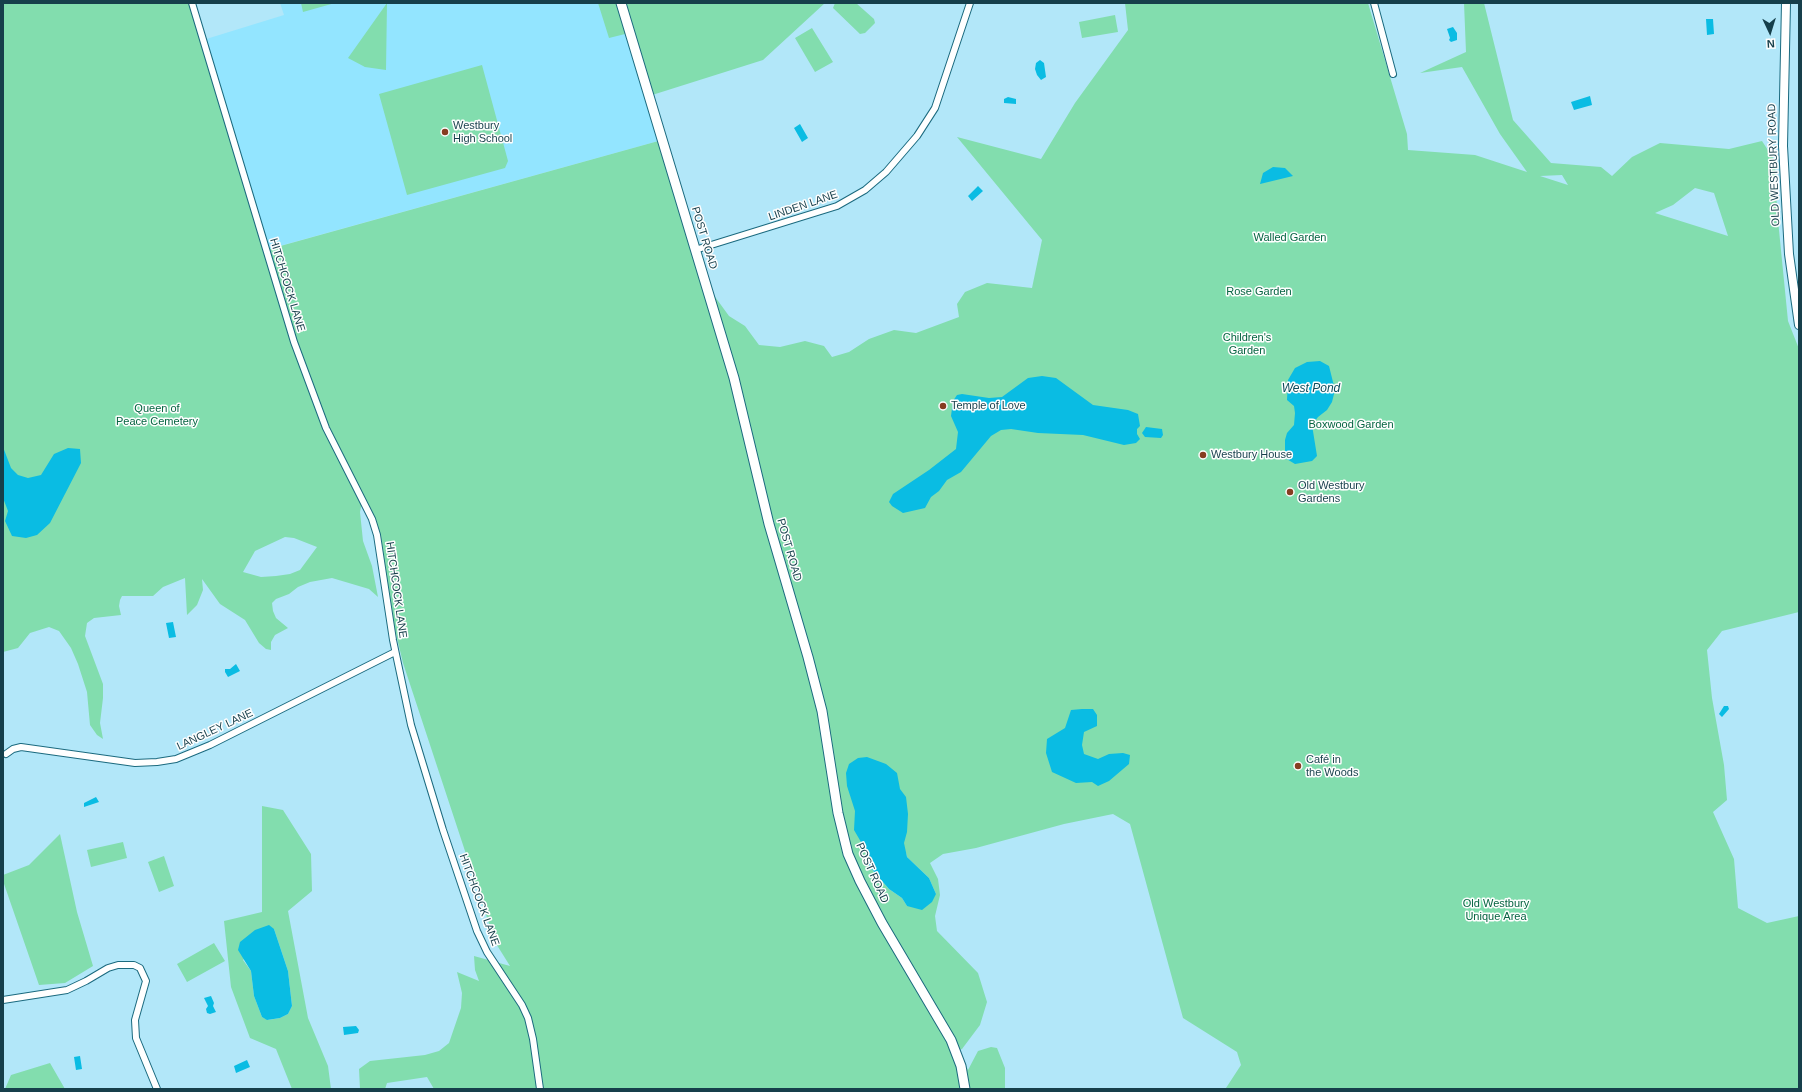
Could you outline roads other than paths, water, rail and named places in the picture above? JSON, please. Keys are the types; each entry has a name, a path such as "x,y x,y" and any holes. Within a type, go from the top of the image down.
{"main road":[{"name":"POST ROAD","path":"620,3 734,378 769,524 822,711 838,813 848,854 882,923 951,1040 961,1066 965,1089"}],"street":[{"name":"HITCHCOCK LANE","path":"192,3 294,342 326,428 372,519 377,535 395,652 411,725 469,910 487,952 522,1005 528,1018 533,1039 540,1089"},
{"name":"LINDEN LANE","path":"696,250 837,206 865,190 886,172 917,136 935,108 970,3"},
{"path":"1374,3 1393,74"},
{"name":"OLD WESTBURY ROAD","path":"1786,3 1783,146 1789,254 1799,325"},
{"name":"LANGLEY LANE","path":"6,754 13,749 21,747 135,763 176,759 210,746 395,652"},
{"path":"3,1000 67,990 86,982 108,968 118,965 134,965 140,968 146,981 135,1020 136,1038 157,1089"}],"water":[{"path":"1706,19 1713,19 1714,34 1707,35"},
{"path":"1453,27 1457,33 1457,40 1451,42 1449,40 1450,38 1447,29"},
{"path":"1040,60 1044,63 1046,77 1041,80 1035,69 1036,63"},
{"path":"1590,96 1592,105 1574,110 1571,102"},
{"path":"1008,97 1016,99 1016,104 1004,103 1004,99"},
{"path":"800,124 808,138 802,142 794,128"},
{"path":"1273,167 1285,168 1293,176 1260,184 1263,173"},
{"path":"978,186 983,191 972,201 968,196"},
{"name":"West Pond","path":"1320,361 1329,366 1335,390 1332,402 1327,410 1318,417 1312,425 1317,456 1312,461 1295,464 1285,458 1285,440 1287,433 1294,425 1295,413 1294,406 1287,400 1288,380 1295,368 1307,362"},
{"path":"1042,376 1056,378 1093,405 1128,410 1138,414 1140,426 1137,429 1137,434 1140,439 1136,443 1124,445 1083,435 1038,433 1011,429 1001,430 991,436 961,472 947,480 939,491 931,497 925,508 903,513 892,506 889,502 893,494 929,470 956,449 958,432 951,416 953,401 957,395 962,394 989,398 1002,397 1028,378"},
{"path":"1146,427 1162,429 1163,435 1161,438 1145,437 1142,433"},
{"path":"3,447 11,468 18,475 28,478 41,475 54,454 68,448 80,449 81,463 50,523 37,535 26,538 12,536 5,521 8,511 3,498"},
{"path":"173,622 176,637 169,638 166,623"},
{"path":"236,664 240,671 228,677 225,669 230,669"},
{"path":"1724,706 1728,706 1729,709 1722,717 1719,714"},
{"path":"1093,709 1097,715 1097,726 1084,732 1082,745 1084,754 1098,759 1109,754 1123,753 1130,755 1129,764 1109,781 1098,786 1092,782 1076,783 1052,772 1046,753 1047,739 1065,728 1071,710"},
{"path":"867,757 886,764 897,773 900,789 906,797 908,814 907,832 904,843 907,857 929,878 936,894 932,902 922,910 907,906 902,898 889,889 869,866 868,854 854,830 855,811 847,786 846,773 849,764 858,758"},
{"path":"96,797 99,802 84,807 84,803"},
{"path":"269,925 274,929 288,971 292,1006 288,1014 280,1018 267,1020 262,1017 254,996 251,971 238,950 240,942 255,930"},
{"path":"211,996 216,1012 210,1014 207,1013 206,1009 208,1006 204,998"},
{"path":"356,1026 359,1030 358,1033 344,1035 343,1027"},
{"path":"80,1056 82,1069 76,1070 74,1057"},
{"path":"247,1060 250,1067 236,1073 234,1066"}],"place":[{"name":"Westbury High School","path":"445,132"},
{"name":"Temple of Love","path":"943,406"},
{"name":"Westbury House","path":"1203,455"},
{"name":"Old Westbury Gardens","path":"1290,492"},
{"name":"Café in the Woods","path":"1298,766"}],"park label":[{"name":"Walled Garden","path":"1290,238"},
{"name":"Rose Garden","path":"1259,292"},
{"name":"Children's Garden","path":"1247,344"},
{"name":"Queen of Peace Cemetery","path":"157,415"},
{"name":"Boxwood Garden","path":"1351,425"},
{"name":"Old Westbury Unique Area","path":"1496,910"}]}
